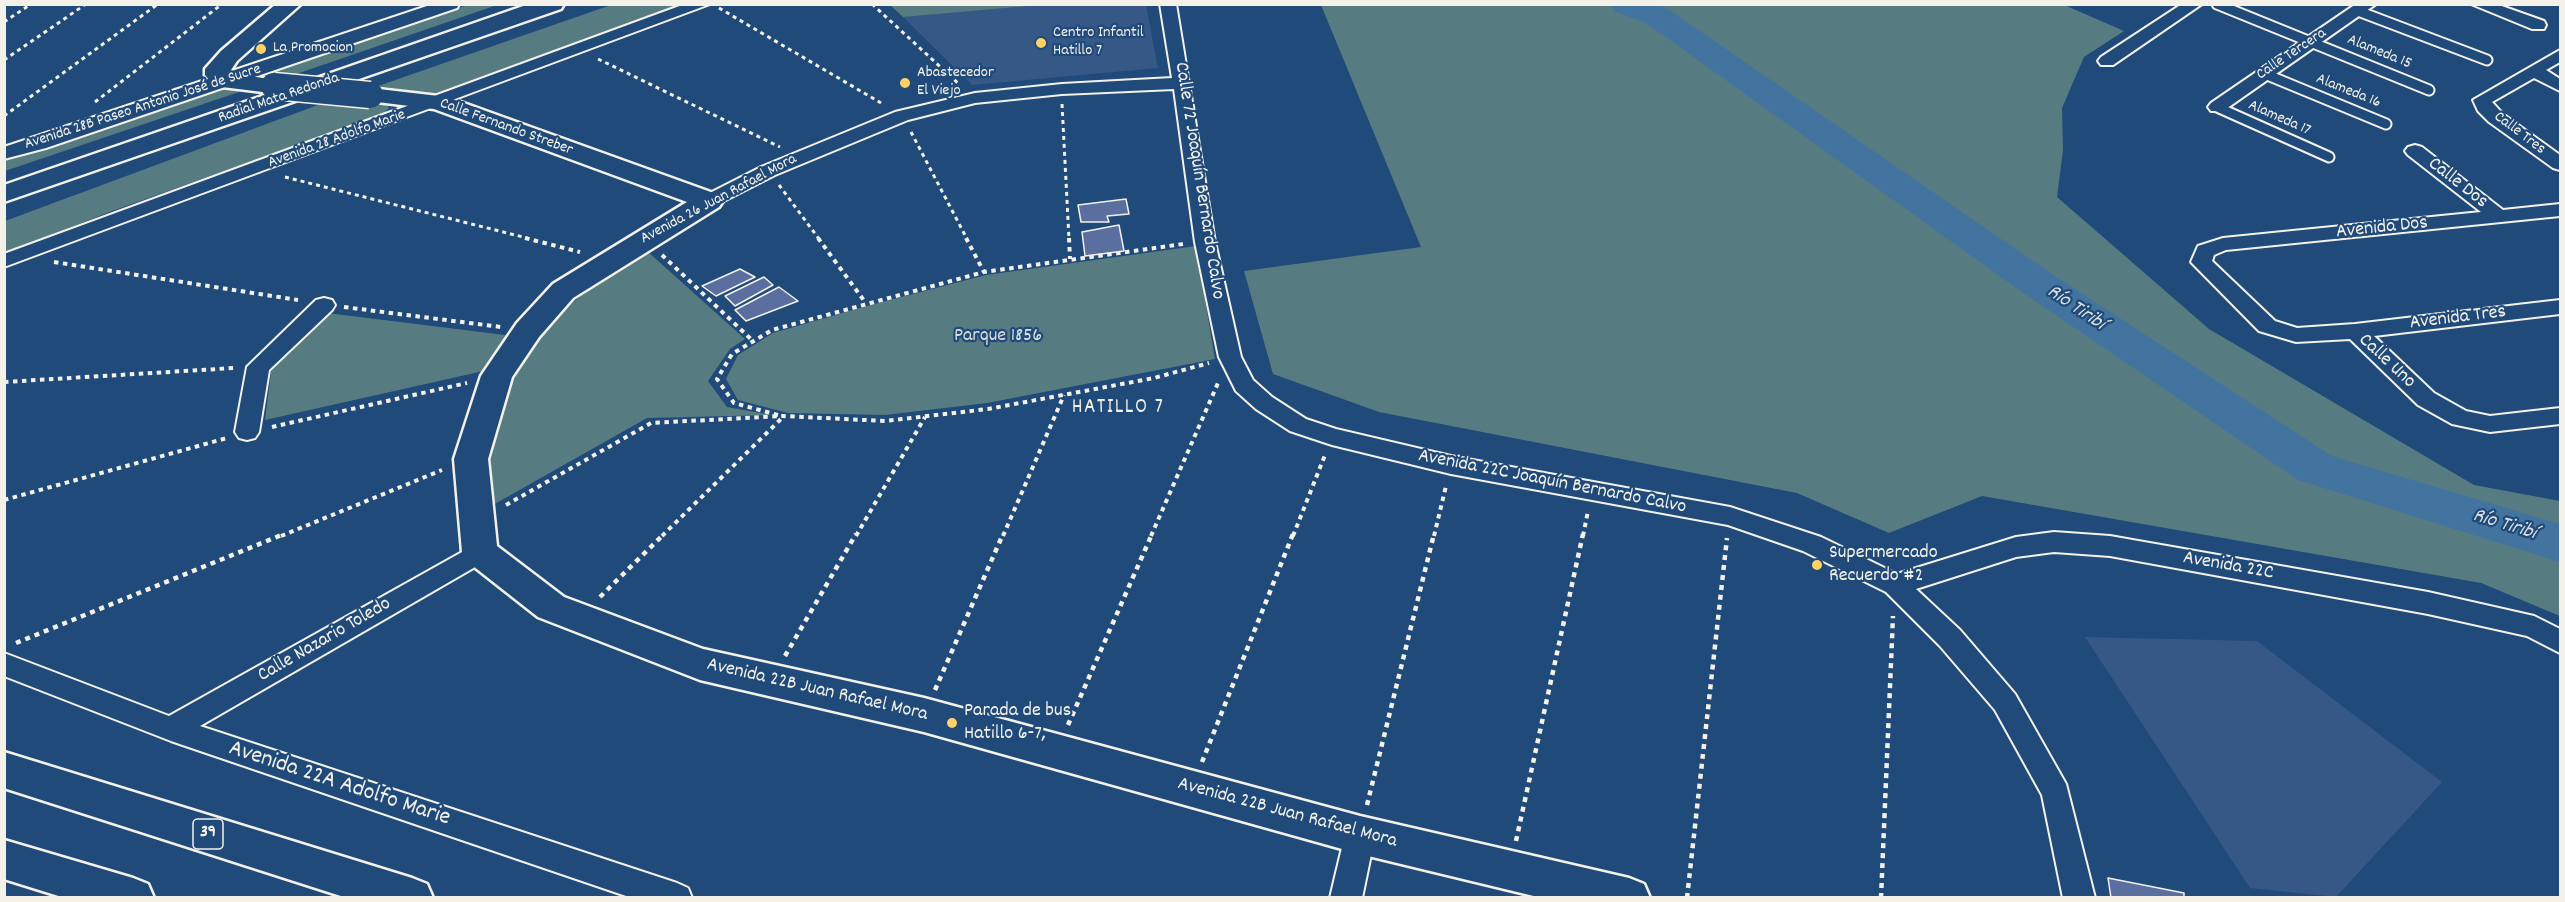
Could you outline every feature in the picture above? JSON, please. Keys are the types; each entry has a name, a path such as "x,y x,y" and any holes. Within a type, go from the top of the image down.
{"main road":[{"path":"223,81 217,75 217,69 223,62 290,4"},
{"name":"Radial Mata Redonda","path":"4,194 553,4"},
{"name":"Calle Fernando Streber","path":"223,81 438,102 709,201"},
{"name":"Avenida 26 Juan Rafael Mora","path":"471,459 497,376 528,330 563,291 709,201"},
{"path":"471,459 477,538"},
{"name":"Avenida 22B Juan Rafael Mora","path":"477,538 551,607 700,664 924,715 1360,835 1629,897"},
{"name":"39","path":"4,770 412,897"},
{"path":"4,859 133,897"}],"street":[{"name":"Avenida 28B Paseo Antonio José de Sucre","path":"4,153 39,144 451,4"},
{"name":"Avenida 28 Adolfo Marie","path":"10,259 581,51 702,4"},
{"name":"Calle 72 Joaquín Bernardo Calvo","path":"1168,4 1205,242 1230,357"},
{"path":"2107,61 2194,4"},
{"path":"2479,4 2538,26"},
{"name":"Calle Tercera","path":"2217,107 2363,8"},
{"path":"2560,55 2535,71 2560,86"},
{"name":"Calle Tres","path":"2535,71 2482,100 2484,107 2496,118 2560,164"},
{"name":"Avenida 26 Juan Rafael Mora","path":"709,201 800,156 902,116 975,98 1062,89 1182,83"},
{"name":"Calle Dos","path":"2415,151 2500,217"},
{"name":"Avenida Dos","path":"2205,251 2223,244 2560,210"},
{"name":"Calle Uno","path":"2205,251 2201,262 2267,326 2296,335 2355,331 2426,399 2460,418 2490,424 2560,416"},
{"path":"247,432 258,367 324,304"},
{"name":"Avenida Tres","path":"2355,331 2560,307"},
{"name":"Avenida 22C Joaquín Bernardo Calvo","path":"1230,357 1244,385 1264,403 1298,425 1332,437 1451,465 1592,493 1730,516 1812,544 1895,585 1950,638 2005,702 2056,793 2079,897"},
{"name":"Calle Nazario Toledo","path":"171,729 477,538"},
{"name":"Avenida 22C","path":"1895,585 2016,548 2054,542 2110,546 2428,603 2534,627 2560,642"},
{"name":"Avenida 22A Adolfo Marie","path":"4,664 171,729 677,897"},
{"path":"1346,897 1360,835"}],"lane":[{"name":"Alameda 15","path":"2217,4 2429,90"},
{"path":"2363,8 2487,60"},
{"name":"Alameda 16","path":"2265,74 2386,124"},
{"name":"Alameda 17","path":"2217,107 2329,157"}],"path":[{"path":"4,22 31,4"},
{"path":"4,60 86,4"},
{"path":"4,116 158,4"},
{"path":"94,102 222,4"},
{"path":"713,4 902,116 984,272"},
{"path":"872,4 975,98"},
{"path":"581,51 800,156"},
{"path":"1062,89 1070,259"},
{"path":"256,170 610,260"},
{"path":"768,171 865,302"},
{"path":"644,239 753,341"},
{"path":"783,416 734,403 717,379 732,354 772,330 865,302 984,272 1205,242"},
{"path":"10,259 324,304 528,330"},
{"path":"477,538 651,423 783,416 885,421 988,409 1064,395 1154,378 1230,357"},
{"path":"1056,753 1230,357"},
{"path":"4,382 258,367"},
{"path":"924,715 1064,395"},
{"path":"579,618 783,416"},
{"path":"771,680 925,416"},
{"path":"1191,787 1332,437"},
{"path":"4,648 471,459"},
{"path":"1360,835 1451,465"},
{"path":"1510,869 1592,493"},
{"path":"1687,897 1730,516"},
{"path":"1881,897 1895,585"}],"shaded area":[{"name":"Centro Infantil Hatillo 7","path":"1041,5 1146,5 1158,68 972,85 903,17"},
{"path":"2085,637 2257,641 2442,782 2336,897 2250,888"}],"green space":[{"path":"2062,4 2124,31 2084,57 2062,108 2063,150 2057,197 2209,329 2474,485 2560,501 2560,616 2481,583 1982,496 1889,533 1797,493 1379,412 1273,374 1244,271 1421,247 1321,5"},
{"path":"467,5 497,5 279,80 270,78 266,74"},
{"path":"611,5 680,5 434,94 378,86"},
{"path":"890,5 1041,5 903,17"},
{"path":"231,86 238,88 239,92 5,171 4,156"},
{"path":"334,99 387,105 389,108 382,115 112,211 5,253 5,221"},
{"name":"Parque 1856","path":"1196,246 1215,359 987,403 885,415 788,413 738,400 726,379 738,355 773,333 867,306 986,275"},
{"path":"647,251 745,339 730,349 708,381 727,407 772,415 647,418 493,505 488,460 497,419 518,368 545,329 582,294"},
{"path":"327,313 513,336 488,370 265,420 272,365"}],"building":[{"path":"1126,199 1129,214 1107,216 1109,222 1081,222 1078,205"},
{"path":"1119,225 1124,251 1085,256 1082,232"},
{"path":"740,269 755,277 716,296 702,286"},
{"path":"764,277 773,285 735,306 725,296"},
{"path":"779,287 798,301 746,321 735,310"},
{"path":"2108,878 2184,893 2184,898 2111,898"}],"waterway":[{"name":"Río Tiribí","path":"1625,4 1657,16 2034,281 2315,468 2560,543"}],"place":[{"name":"Centro Infantil Hatillo 7","path":"1041,43"},
{"name":"La Promocion","path":"261,49"},
{"name":"Abastecedor El Viejo","path":"905,83"},
{"name":"Supermercado Recuerdo #2","path":"1817,565"},
{"name":"Parada de bus Hatillo 6-7,","path":"952,723"}],"district":[{"name":"HATILLO 7","path":"1118,409"}]}
